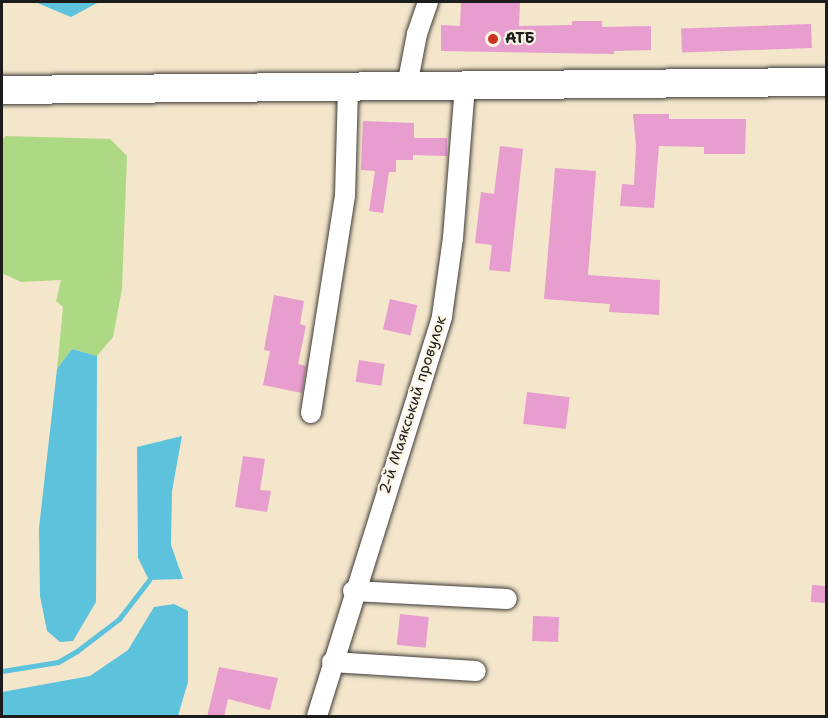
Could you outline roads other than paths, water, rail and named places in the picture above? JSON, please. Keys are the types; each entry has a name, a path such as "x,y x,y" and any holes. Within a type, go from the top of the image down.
{"highway":[{"path":"2,90 826,82"}],"street":[{"path":"407,86 417,34 428,2"},
{"name":"2-й Маякський провулок","path":"317,717 353,591 442,316 453,238 465,85"},
{"path":"311,412 345,196 348,86"},
{"path":"353,591 507,599"},
{"path":"332,662 476,670"}],"water":[{"path":"35,2 99,2 71,17"},
{"path":"72,349 97,356 96,602 73,641 60,642 47,631 40,596 39,528 57,369"},
{"path":"182,436 172,491 171,545 183,579 149,580 138,558 137,447"},
{"path":"174,604 188,611 188,682 178,716 2,716 2,692 90,676 128,650 154,607"}],"waterway":[{"path":"2,671 58,662 77,651 119,619 149,580"}],"place":[{"name":"АТБ","path":"493,39"}]}
